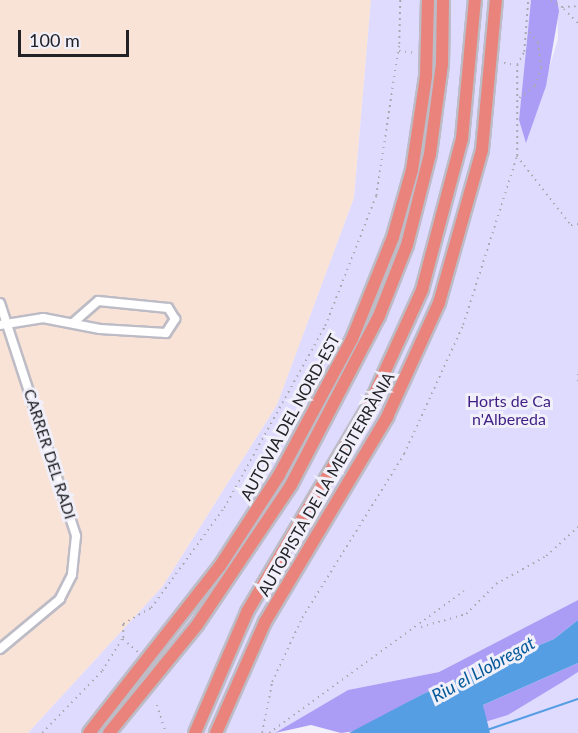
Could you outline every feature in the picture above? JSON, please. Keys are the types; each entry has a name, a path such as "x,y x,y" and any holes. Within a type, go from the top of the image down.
{"highway":[{"name":"AUTOVIA DEL NORD-EST","path":"89,733 220,566 279,476 352,339 389,248 412,170 426,76 428,0"},
{"name":"AUTOVIA DEL NORD-EST","path":"109,733 197,625 285,495 379,316 407,245 430,154 442,64 443,0"},
{"name":"AUTOPISTA DE LA MEDITERRÀNIA","path":"195,732 247,612 369,406 415,309 458,161 471,76 475,0"},
{"name":"AUTOPISTA DE LA MEDITERRÀNIA","path":"216,733 265,622 387,417 439,303 482,150 496,0"}],"street":[{"path":"3,324 43,318 100,329 165,333 175,319 168,308 98,301 91,310 73,323"},
{"name":"CARRER DEL RADI","path":"0,303 3,324 74,525 75,555 55,606 0,649"},
{"path":"91,310 100,329"}],"path":[{"path":"42,733 102,671 123,638 123,624 151,608 224,508 325,326 376,196 399,51 400,0"},
{"path":"262,733 272,682 302,618 404,454 463,325 517,156 519,98 517,65 526,29 528,0"},
{"path":"551,0 578,23"},
{"path":"562,8 578,6"},
{"path":"519,98 536,86 541,68 538,43 526,29"},
{"path":"399,51 416,54"},
{"path":"504,63 517,65"},
{"path":"517,156 572,225 578,224"},
{"path":"578,374 578,386"},
{"path":"420,628 466,614 495,584 546,556 578,528"},
{"path":"269,733 420,628 464,591"},
{"path":"123,638 138,652"},
{"path":"157,705 166,733"}],"shaded area":[{"path":"0,0 371,0 354,198 277,405 163,586 28,733 0,733"},
{"path":"531,0 557,0 559,11 546,86 526,143 519,120"},
{"path":"578,600 578,620 554,639 425,693 356,731 341,733 311,725 275,733 348,690 439,672"},
{"path":"578,663 578,672 564,681 508,715 485,722 483,705"}],"green space":[{"name":"Horts de Ca n'Albereda","path":"371,0 531,0 519,120 528,138 558,39 557,0 578,0 578,600 439,672 348,690 275,733 28,733 163,586 277,405 354,198"},
{"path":"578,672 578,733 490,733 485,722 508,715"}],"water":[{"name":"Riu el Llobregat","path":"578,620 578,663 483,705 490,733 349,733 425,693 554,639"}],"waterway":[{"path":"487,730 578,699"}]}
